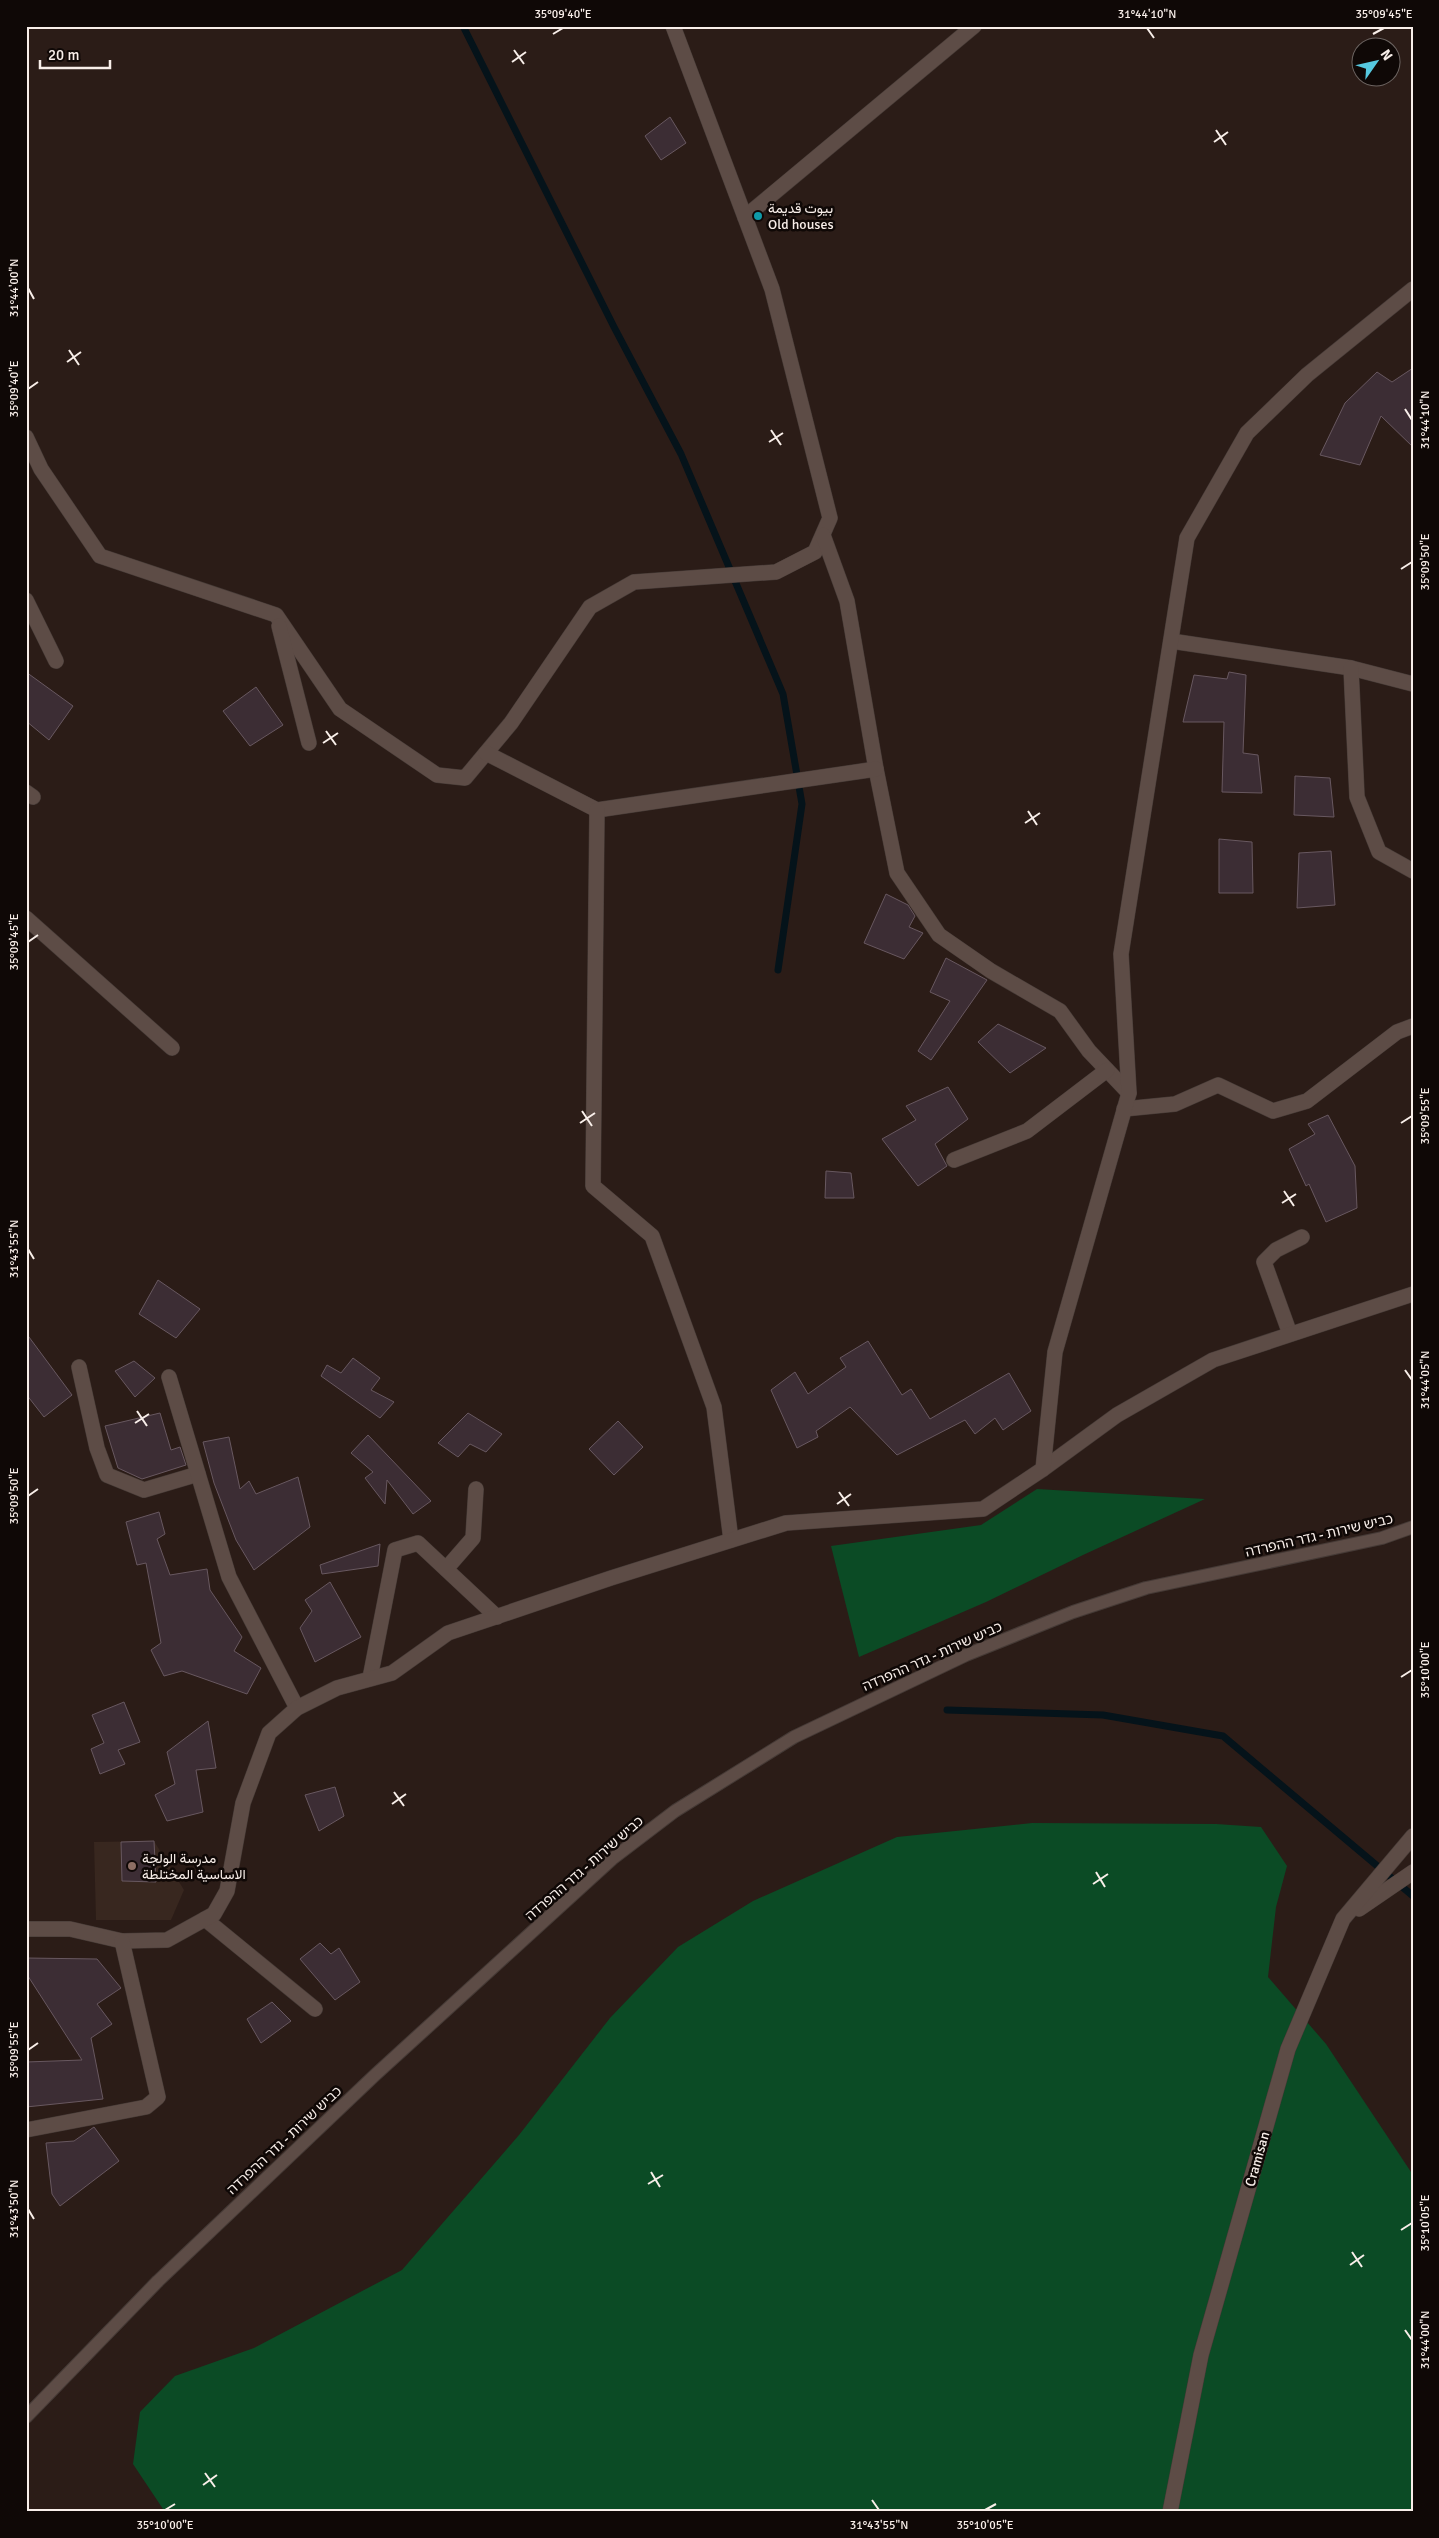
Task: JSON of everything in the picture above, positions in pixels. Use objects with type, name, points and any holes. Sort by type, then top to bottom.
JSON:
[{"type":"street","points":[[26,437],[41,469],[100,556],[276,615],[340,709],[438,775],[464,778],[511,723],[590,607],[634,582],[776,572],[815,552],[830,518],[772,288],[673,26]]},
{"type":"street","points":[[745,217],[974,26]]},
{"type":"street","points":[[1043,1469],[1055,1352],[1129,1093],[1121,954],[1186,538],[1247,433],[1307,375],[1413,289]]},
{"type":"street","points":[[823,535],[848,601],[876,769],[897,873],[939,935],[991,972],[1060,1011],[1089,1051],[1129,1093]]},
{"type":"street","points":[[26,600],[56,661]]},
{"type":"street","points":[[276,615],[309,743]]},
{"type":"street","points":[[1171,641],[1351,668],[1413,684]]},
{"type":"street","points":[[1351,668],[1358,797],[1379,852],[1413,871]]},
{"type":"street","points":[[486,753],[597,810],[876,769]]},
{"type":"street","points":[[597,810],[593,1186],[652,1236],[714,1406],[731,1540]]},
{"type":"street","points":[[26,918],[172,1048]]},
{"type":"street","points":[[1124,1108],[1175,1104],[1218,1085],[1273,1111],[1307,1101],[1397,1032],[1413,1026]]},
{"type":"street","points":[[954,1160],[1027,1131],[1107,1070]]},
{"type":"street","points":[[1290,1334],[1264,1262],[1276,1250],[1302,1237]]},
{"type":"street","points":[[26,1929],[70,1929],[122,1941],[167,1940],[214,1914],[227,1891],[243,1803],[269,1733],[297,1708],[337,1688],[392,1673],[448,1634],[786,1523],[983,1509],[1043,1469],[1117,1415],[1214,1360],[1413,1294]]},
{"type":"street","points":[[79,1366],[97,1448],[107,1475],[144,1490],[198,1474]]},
{"type":"street","points":[[169,1377],[229,1577],[297,1708]]},
{"type":"street","points":[[446,1569],[473,1538],[476,1489]]},
{"type":"street","points":[[370,1678],[395,1550],[418,1543],[498,1617]]},
{"type":"street","name":"Cramisan","points":[[1170,2512],[1201,2355],[1286,2058],[1343,1919],[1413,1836]]},
{"type":"street","points":[[1343,1919],[1413,1872]]},
{"type":"street","points":[[205,1919],[315,2009]]},
{"type":"street","points":[[26,2130],[146,2107],[158,2097],[122,1941]]},
{"type":"lane","name":"כביש שירות - גדר ההפרדה","points":[[26,2417],[158,2281],[375,2075],[583,1885],[612,1859],[675,1811],[748,1764],[794,1737],[966,1655],[1073,1612],[1146,1588],[1382,1538],[1413,1527]]},
{"type":"shaded area","name":"مدرسة الولجة الاساسية المختلطة","points":[[154,1841],[184,1890],[171,1920],[96,1920],[94,1842]]},
{"type":"green space","points":[[1037,1489],[1205,1499],[986,1602],[859,1657],[831,1546],[981,1525]]},
{"type":"green space","points":[[1032,1823],[1216,1824],[1261,1827],[1287,1866],[1276,1907],[1268,1977],[1326,2044],[1413,2175],[1413,2512],[165,2512],[133,2464],[140,2412],[175,2376],[254,2348],[402,2270],[519,2135],[610,2018],[678,1947],[753,1901],[897,1837]]},
{"type":"building","points":[[670,117],[686,143],[661,160],[645,136]]},
{"type":"building","points":[[1413,368],[1413,447],[1381,416],[1360,465],[1320,455],[1345,403],[1377,372],[1392,382]]},
{"type":"building","points":[[26,672],[73,706],[49,740],[26,721]]},
{"type":"building","points":[[1229,672],[1246,675],[1243,753],[1258,755],[1262,793],[1222,792],[1224,722],[1183,722],[1194,675],[1227,679]]},
{"type":"building","points":[[256,687],[283,725],[250,746],[223,711]]},
{"type":"building","points":[[1295,776],[1330,778],[1334,817],[1294,815]]},
{"type":"building","points":[[1219,839],[1252,842],[1253,893],[1219,893]]},
{"type":"building","points":[[1331,851],[1335,905],[1297,908],[1299,853]]},
{"type":"building","points":[[886,894],[908,905],[915,916],[909,927],[923,933],[904,959],[864,943]]},
{"type":"building","points":[[946,958],[987,980],[931,1060],[918,1051],[950,1001],[930,992]]},
{"type":"building","points":[[998,1024],[1046,1048],[1010,1073],[978,1042]]},
{"type":"building","points":[[948,1087],[968,1119],[935,1144],[947,1166],[918,1186],[882,1139],[916,1120],[906,1106]]},
{"type":"building","points":[[1328,1115],[1355,1166],[1357,1208],[1326,1222],[1309,1184],[1306,1186],[1289,1149],[1315,1134],[1308,1124]]},
{"type":"building","points":[[826,1171],[851,1173],[854,1198],[825,1198]]},
{"type":"building","points":[[158,1280],[200,1309],[176,1338],[139,1314]]},
{"type":"building","points":[[26,1333],[72,1395],[44,1417],[26,1394]]},
{"type":"building","points":[[868,1341],[902,1395],[911,1389],[930,1419],[1009,1373],[1031,1411],[1003,1430],[995,1418],[975,1434],[965,1420],[897,1455],[850,1407],[816,1431],[818,1437],[797,1448],[771,1390],[795,1372],[808,1394],[846,1367],[840,1358]]},
{"type":"building","points":[[353,1358],[380,1378],[371,1390],[394,1402],[380,1418],[321,1376],[327,1365],[341,1373]]},
{"type":"building","points":[[134,1361],[155,1378],[135,1397],[115,1371]]},
{"type":"building","points":[[160,1413],[171,1450],[180,1447],[186,1465],[142,1479],[118,1468],[105,1426]]},
{"type":"building","points":[[468,1413],[502,1434],[486,1452],[470,1444],[458,1457],[438,1443]]},
{"type":"building","points":[[618,1421],[643,1447],[614,1475],[589,1449]]},
{"type":"building","points":[[368,1435],[431,1501],[413,1514],[387,1480],[385,1504],[365,1478],[373,1472],[351,1453]]},
{"type":"building","points":[[229,1437],[240,1489],[249,1481],[256,1494],[298,1477],[310,1527],[254,1570],[236,1540],[214,1483],[203,1442]]},
{"type":"building","points":[[159,1512],[165,1534],[157,1539],[170,1575],[207,1569],[210,1590],[242,1637],[234,1651],[261,1668],[247,1694],[182,1671],[164,1676],[151,1650],[161,1643],[146,1563],[137,1565],[126,1522]]},
{"type":"building","points":[[380,1544],[378,1566],[322,1574],[320,1565]]},
{"type":"building","points":[[330,1582],[361,1637],[315,1662],[300,1628],[312,1611],[305,1600]]},
{"type":"building","points":[[124,1702],[140,1742],[118,1750],[125,1764],[100,1774],[91,1749],[104,1743],[92,1715]]},
{"type":"building","points":[[208,1721],[216,1768],[196,1770],[203,1812],[167,1821],[155,1795],[175,1784],[167,1752]]},
{"type":"building","points":[[335,1787],[344,1816],[319,1831],[305,1795]]},
{"type":"building","points":[[154,1841],[156,1882],[122,1881],[121,1842]]},
{"type":"building","points":[[320,1943],[331,1954],[339,1948],[360,1982],[335,2000],[300,1959]]},
{"type":"building","points":[[26,1958],[97,1959],[121,1988],[97,2004],[112,2024],[91,2038],[103,2099],[26,2107],[26,2062],[82,2060],[26,1973]]},
{"type":"building","points":[[272,2002],[291,2021],[261,2043],[247,2019]]},
{"type":"building","points":[[94,2127],[119,2161],[60,2206],[52,2194],[46,2143],[74,2141]]},
{"type":"waterway","points":[[463,26],[614,327],[681,454],[783,694],[802,804],[778,970]]},
{"type":"waterway","points":[[947,1710],[1103,1715],[1223,1736],[1413,1896]]},
{"type":"place","name":"بيوت قديمة Old houses","points":[[758,216]]},
{"type":"place","name":"مدرسة الولجة الاساسية المختلطة","points":[[132,1866]]}]
